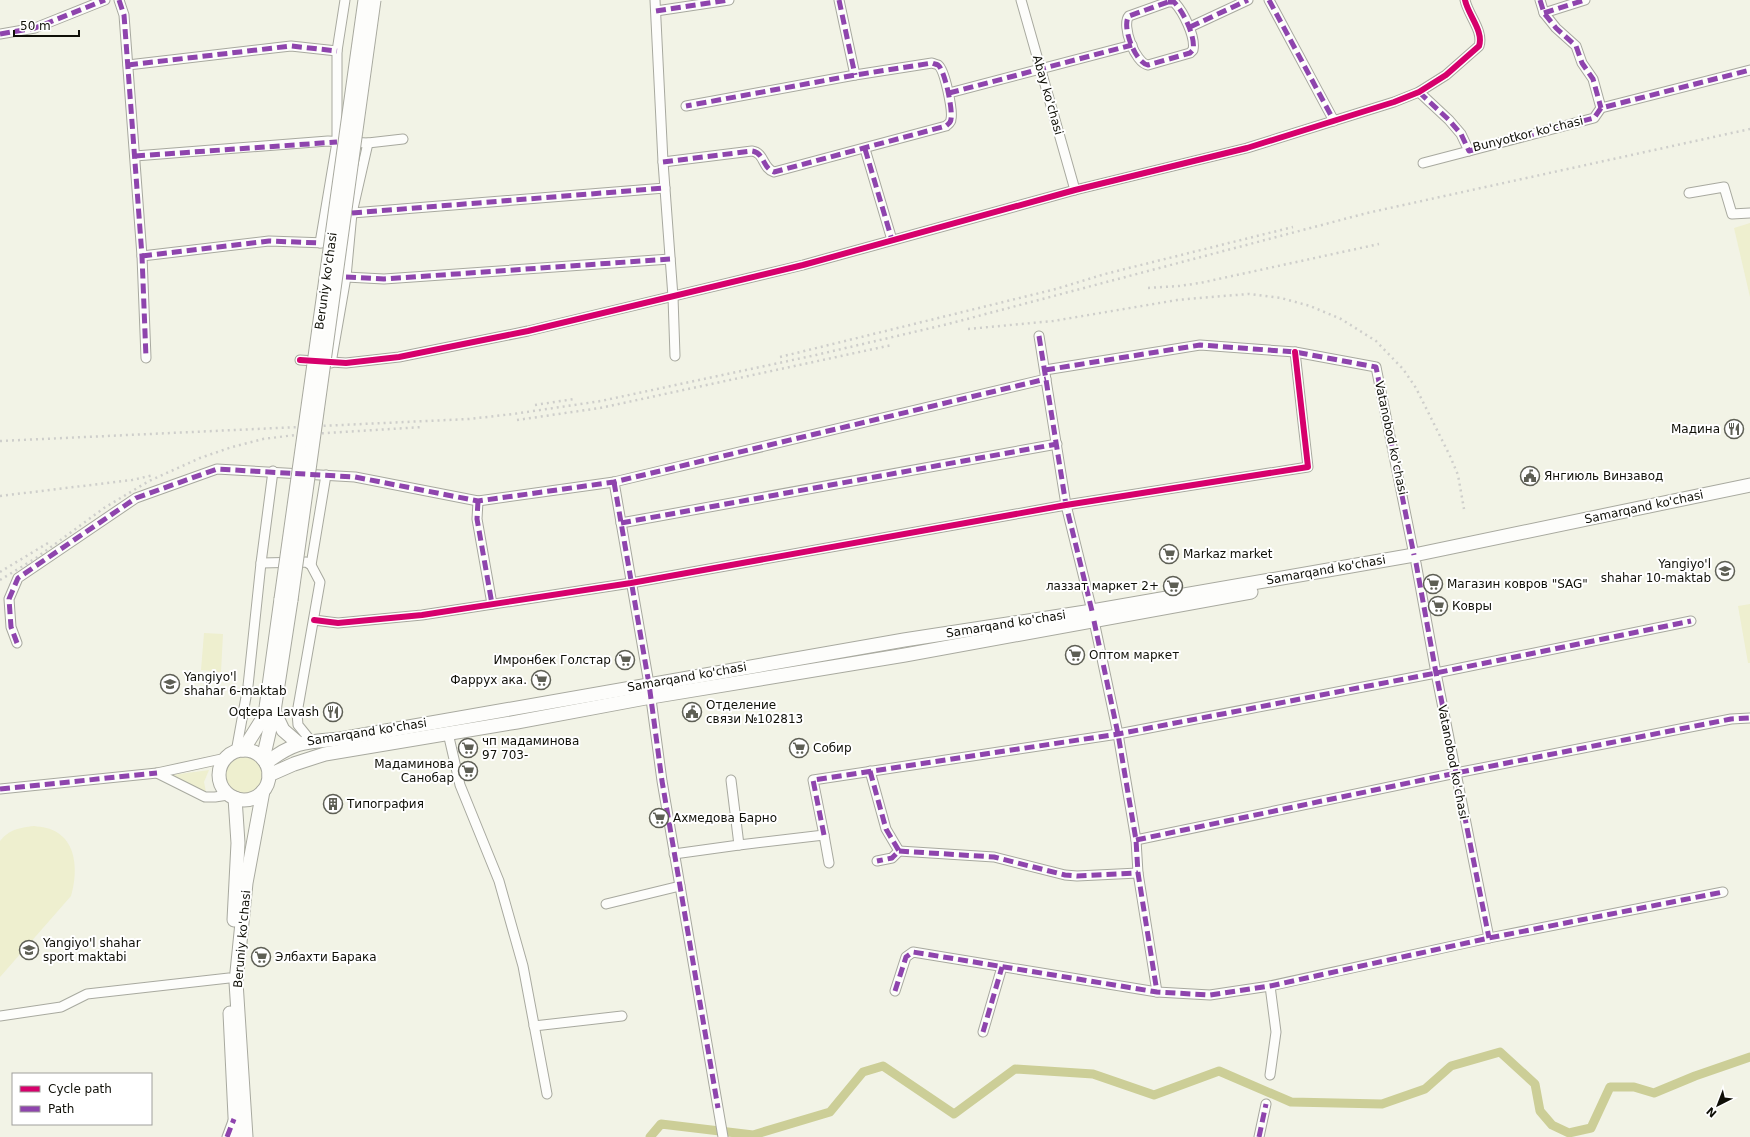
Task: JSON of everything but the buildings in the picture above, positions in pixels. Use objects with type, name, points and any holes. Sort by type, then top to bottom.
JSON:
[{"type":"main road","name":"Beruniy ko'chasi","points":[[236,1137],[239,1118],[236,982],[246,883],[264,791],[268,783],[266,766],[274,711],[286,600],[365,0]]},
{"type":"main road","name":"Beruniy ko'chasi","points":[[246,1137],[239,1118],[229,978],[235,916],[238,843],[232,797],[223,788],[219,773],[221,765],[235,753],[265,715],[286,600],[374,0]]},
{"type":"main road","name":"Samarqand ko'chasi","points":[[1415,559],[1750,485]]},
{"type":"main road","name":"Samarqand ko'chasi","points":[[266,766],[294,764],[325,754],[651,697],[897,657],[1093,616],[1415,559],[1750,493]]},
{"type":"main road","name":"Samarqand ko'chasi","points":[[266,766],[288,747],[311,741],[340,739],[904,640],[1093,616]]},
{"type":"main road","points":[[274,711],[283,730],[298,744]]},
{"type":"main road","points":[[235,753],[250,751],[266,766]]},
{"type":"main road","points":[[232,797],[251,799],[264,791]]},
{"type":"street","points":[[0,34],[35,28],[105,0]]},
{"type":"street","points":[[119,0],[124,15],[135,156],[142,256],[146,358]]},
{"type":"street","points":[[320,243],[337,142],[337,51],[345,0]]},
{"type":"street","points":[[656,0],[663,162],[673,297],[675,356]]},
{"type":"street","points":[[656,11],[729,0]]},
{"type":"street","points":[[839,0],[855,75]]},
{"type":"street","name":"Abay ko'chasi","points":[[1021,0],[1074,190]]},
{"type":"street","points":[[1190,27],[1248,0]]},
{"type":"street","points":[[1269,0],[1334,121]]},
{"type":"street","points":[[300,360],[346,363],[399,357],[528,331],[803,265],[1074,190],[1247,148],[1394,102],[1419,92],[1446,75],[1479,46],[1481,41],[1465,0]]},
{"type":"street","points":[[1540,0],[1544,12],[1556,28],[1576,46],[1582,63],[1592,79],[1601,108]]},
{"type":"street","points":[[1544,12],[1585,0]]},
{"type":"street","points":[[1168,2],[1174,2],[1178,6],[1190,27],[1194,50],[1148,65],[1143,64],[1138,59],[1126,26],[1126,19],[1130,16],[1168,2]]},
{"type":"street","points":[[949,93],[1132,45]]},
{"type":"street","points":[[128,65],[291,46],[337,51]]},
{"type":"street","points":[[663,162],[752,151],[757,152],[760,155],[765,167],[769,171],[774,172],[946,126],[950,123],[952,118],[949,93],[942,69],[938,65],[932,63],[855,75],[686,106]]},
{"type":"street","name":"Bunyotkor ko'chasi","points":[[1419,92],[1449,120],[1461,134],[1469,151],[1594,118],[1601,108],[1750,70]]},
{"type":"street","points":[[135,156],[337,142],[368,143],[403,139]]},
{"type":"street","points":[[331,363],[346,277],[352,213],[368,143]]},
{"type":"street","points":[[864,149],[892,240]]},
{"type":"street","points":[[1423,163],[1469,151]]},
{"type":"street","points":[[1689,193],[1724,187],[1732,214],[1750,213]]},
{"type":"street","points":[[352,213],[665,188]]},
{"type":"street","points":[[142,256],[269,241],[320,243],[348,246]]},
{"type":"street","points":[[346,277],[384,278],[670,259]]},
{"type":"street","points":[[1039,336],[1066,505],[1093,616],[1118,734],[1136,840],[1138,873],[1157,992]]},
{"type":"street","name":"Vatanobod ko'chasi","points":[[17,643],[11,627],[9,600],[18,578],[136,498],[217,469],[273,471],[355,477],[478,502],[614,482],[1046,375],[1200,345],[1295,352],[1376,367],[1489,938]]},
{"type":"street","points":[[314,620],[338,623],[422,615],[631,583],[1066,505],[1308,467],[1295,352]]},
{"type":"street","points":[[621,523],[1057,444]]},
{"type":"street","name":"Beruniy ko'chasi","points":[[235,753],[248,686],[273,471]]},
{"type":"street","points":[[311,741],[298,725],[297,713],[320,582],[312,565],[326,475]]},
{"type":"street","points":[[614,482],[649,684],[662,781],[674,854],[723,1137]]},
{"type":"street","points":[[478,502],[478,519],[492,604]]},
{"type":"street","points":[[261,564],[306,562],[312,565]]},
{"type":"street","points":[[829,863],[813,780],[1118,734],[1436,673],[1691,620]]},
{"type":"street","points":[[1136,840],[1456,773],[1731,719],[1750,718]]},
{"type":"street","points":[[448,733],[460,785],[499,881],[523,966],[547,1094]]},
{"type":"street","points":[[0,789],[157,773],[235,753]]},
{"type":"street","points":[[870,771],[886,829],[899,851]]},
{"type":"street","points":[[157,773],[205,797],[232,797]]},
{"type":"street","points":[[731,780],[739,845]]},
{"type":"street","points":[[674,854],[824,834]]},
{"type":"street","points":[[878,861],[892,858],[899,851],[994,856],[1065,875],[1077,876],[1138,873]]},
{"type":"street","points":[[606,904],[680,886]]},
{"type":"street","points":[[895,991],[906,957],[912,952],[1157,992],[1210,994],[1270,986],[1489,938],[1722,892]]},
{"type":"street","points":[[983,1032],[1002,966]]},
{"type":"street","points":[[0,1016],[61,1007],[87,994],[229,978]]},
{"type":"street","points":[[1270,986],[1276,1032],[1270,1075]]},
{"type":"street","points":[[534,1026],[622,1016]]},
{"type":"street","points":[[1259,1137],[1266,1104]]},
{"type":"street","points":[[227,1137],[239,1118]]},
{"type":"green space","points":[[1750,223],[1750,297],[1734,228]]},
{"type":"green space","points":[[1750,604],[1750,663],[1748,663],[1738,606]]},
{"type":"green space","points":[[204,633],[223,634],[221,672],[201,670]]},
{"type":"green space","points":[[240,757],[248,757],[255,760],[260,765],[263,776],[260,787],[255,792],[248,795],[240,795],[233,792],[228,787],[225,780],[225,772],[228,765],[233,760]]},
{"type":"green space","points":[[209,770],[204,782],[206,792],[172,775]]},
{"type":"green space","points":[[34,826],[55,831],[65,839],[72,853],[74,862],[75,871],[73,888],[71,896],[0,977],[0,841],[7,834],[15,830]]},
{"type":"waterway","points":[[650,1137],[661,1124],[753,1135],[830,1112],[863,1072],[883,1066],[954,1114],[1015,1069],[1093,1074],[1154,1095],[1219,1071],[1291,1102],[1382,1104],[1425,1089],[1451,1066],[1500,1052],[1535,1084],[1540,1111],[1552,1125],[1569,1133],[1591,1128],[1610,1087],[1634,1087],[1654,1093],[1695,1076],[1750,1057]]},
{"type":"railway","points":[[0,441],[469,419],[601,401],[816,355],[948,324],[1367,213],[1750,129]]},
{"type":"railway","points":[[780,357],[1056,289],[1105,274],[1293,227]]},
{"type":"railway","points":[[1148,288],[1200,283],[1379,244]]},
{"type":"railway","points":[[968,329],[1053,321],[1177,300],[1249,294],[1281,298],[1310,306],[1341,319],[1376,341],[1403,369],[1416,388],[1450,456],[1458,475],[1464,509]]},
{"type":"railway","points":[[517,420],[600,408],[892,345]]},
{"type":"railway","points":[[535,405],[574,399]]},
{"type":"railway","points":[[0,580],[36,558],[104,508],[149,481],[200,458],[232,447],[263,439],[295,435],[422,427]]},
{"type":"railway","points":[[0,496],[132,480],[154,475]]},
{"type":"railway","points":[[0,572],[48,543]]},
{"type":"marked path","points":[[0,34],[35,28],[105,0]]},
{"type":"marked path","points":[[119,0],[124,15],[142,256],[146,358]]},
{"type":"marked path","points":[[656,11],[729,0]]},
{"type":"marked path","points":[[839,0],[855,75]]},
{"type":"marked path","points":[[1190,27],[1248,0]]},
{"type":"marked path","points":[[1269,0],[1334,121]]},
{"type":"marked path","points":[[1540,0],[1544,13],[1556,28],[1576,46],[1582,63],[1593,79],[1601,108]]},
{"type":"marked path","points":[[1544,13],[1585,0]]},
{"type":"marked path","points":[[1168,2],[1174,2],[1185,18],[1193,38],[1193,50],[1190,53],[1148,65],[1143,63],[1134,51],[1128,35],[1127,21],[1129,16],[1168,2]]},
{"type":"marked path","points":[[949,93],[1132,45]]},
{"type":"marked path","points":[[128,65],[291,46],[337,51]]},
{"type":"marked path","points":[[663,162],[752,151],[756,152],[762,157],[767,167],[774,172],[946,126],[950,122],[951,115],[948,91],[941,68],[932,63],[855,75],[686,106]]},
{"type":"marked path","points":[[1419,92],[1449,120],[1461,134],[1469,151],[1594,118],[1601,108],[1750,70]]},
{"type":"marked path","points":[[135,156],[337,142]]},
{"type":"marked path","points":[[865,149],[892,240]]},
{"type":"marked path","points":[[352,213],[665,188]]},
{"type":"marked path","points":[[142,256],[269,241],[320,243]]},
{"type":"marked path","points":[[346,277],[384,279],[670,259]]},
{"type":"marked path","points":[[1039,336],[1066,505],[1092,611]]},
{"type":"marked path","points":[[1045,370],[1200,345],[1295,352],[1376,367],[1414,555]]},
{"type":"marked path","points":[[17,643],[11,627],[9,599],[18,578],[136,498],[217,469],[355,477],[478,501],[614,482],[1046,379]]},
{"type":"marked path","points":[[621,523],[1057,444]]},
{"type":"marked path","points":[[614,482],[649,684],[662,781],[718,1108]]},
{"type":"marked path","points":[[478,501],[477,519],[492,604]]},
{"type":"marked path","points":[[1416,563],[1436,673],[1489,938]]},
{"type":"marked path","points":[[1094,621],[1118,734],[1136,840],[1138,873],[1157,992]]},
{"type":"marked path","points":[[824,835],[813,780],[1118,734],[1436,673],[1691,621]]},
{"type":"marked path","points":[[1136,840],[1456,773],[1731,719],[1750,718]]},
{"type":"marked path","points":[[870,771],[886,829],[899,851],[892,858],[877,861]]},
{"type":"marked path","points":[[0,789],[157,773]]},
{"type":"marked path","points":[[899,851],[994,857],[1065,875],[1077,876],[1138,873]]},
{"type":"marked path","points":[[895,991],[906,957],[913,952],[1157,992],[1210,995],[1270,986],[1489,938],[1723,892]]},
{"type":"marked path","points":[[983,1032],[1002,967]]},
{"type":"marked path","points":[[1259,1137],[1266,1104]]},
{"type":"marked path","points":[[227,1137],[234,1119]]},
{"type":"cycle path","points":[[300,360],[346,363],[399,357],[528,331],[803,265],[1075,190],[1247,148],[1394,102],[1419,92],[1446,75],[1479,46],[1480,40],[1478,29],[1465,0]]},
{"type":"cycle path","points":[[314,620],[338,623],[422,615],[631,583],[1066,505],[1308,467],[1295,352]]},
{"type":"place","name":"Мадина","points":[[1734,429]]},
{"type":"place","name":"Янгиюль Винзавод","points":[[1530,476]]},
{"type":"place","name":"Markaz market","points":[[1169,554]]},
{"type":"place","name":"Yangiyo'l shahar 10-maktab","points":[[1725,571]]},
{"type":"place","name":"Магазин ковров \"SAG\"","points":[[1433,584]]},
{"type":"place","name":"лаззат маркет 2+","points":[[1173,586]]},
{"type":"place","name":"Ковры","points":[[1438,606]]},
{"type":"place","name":"Оптом маркет","points":[[1075,655]]},
{"type":"place","name":"Имронбек Голстар","points":[[625,660]]},
{"type":"place","name":"Фаррух ака.","points":[[541,680]]},
{"type":"place","name":"Yangiyo'l shahar 6-maktab","points":[[170,684]]},
{"type":"place","name":"Oqtepa Lavash","points":[[333,712]]},
{"type":"place","name":"Отделение связи №102813","points":[[692,712]]},
{"type":"place","name":"чп мадаминова 97 703-","points":[[468,748]]},
{"type":"place","name":"Собир","points":[[799,748]]},
{"type":"place","name":"Мадаминова Санобар","points":[[468,771]]},
{"type":"place","name":"Типография","points":[[333,804]]},
{"type":"place","name":"Ахмедова Барно","points":[[659,818]]},
{"type":"place","name":"Yangiyo'l shahar sport maktabi","points":[[29,950]]},
{"type":"place","name":"Элбахти Барака","points":[[261,957]]}]
